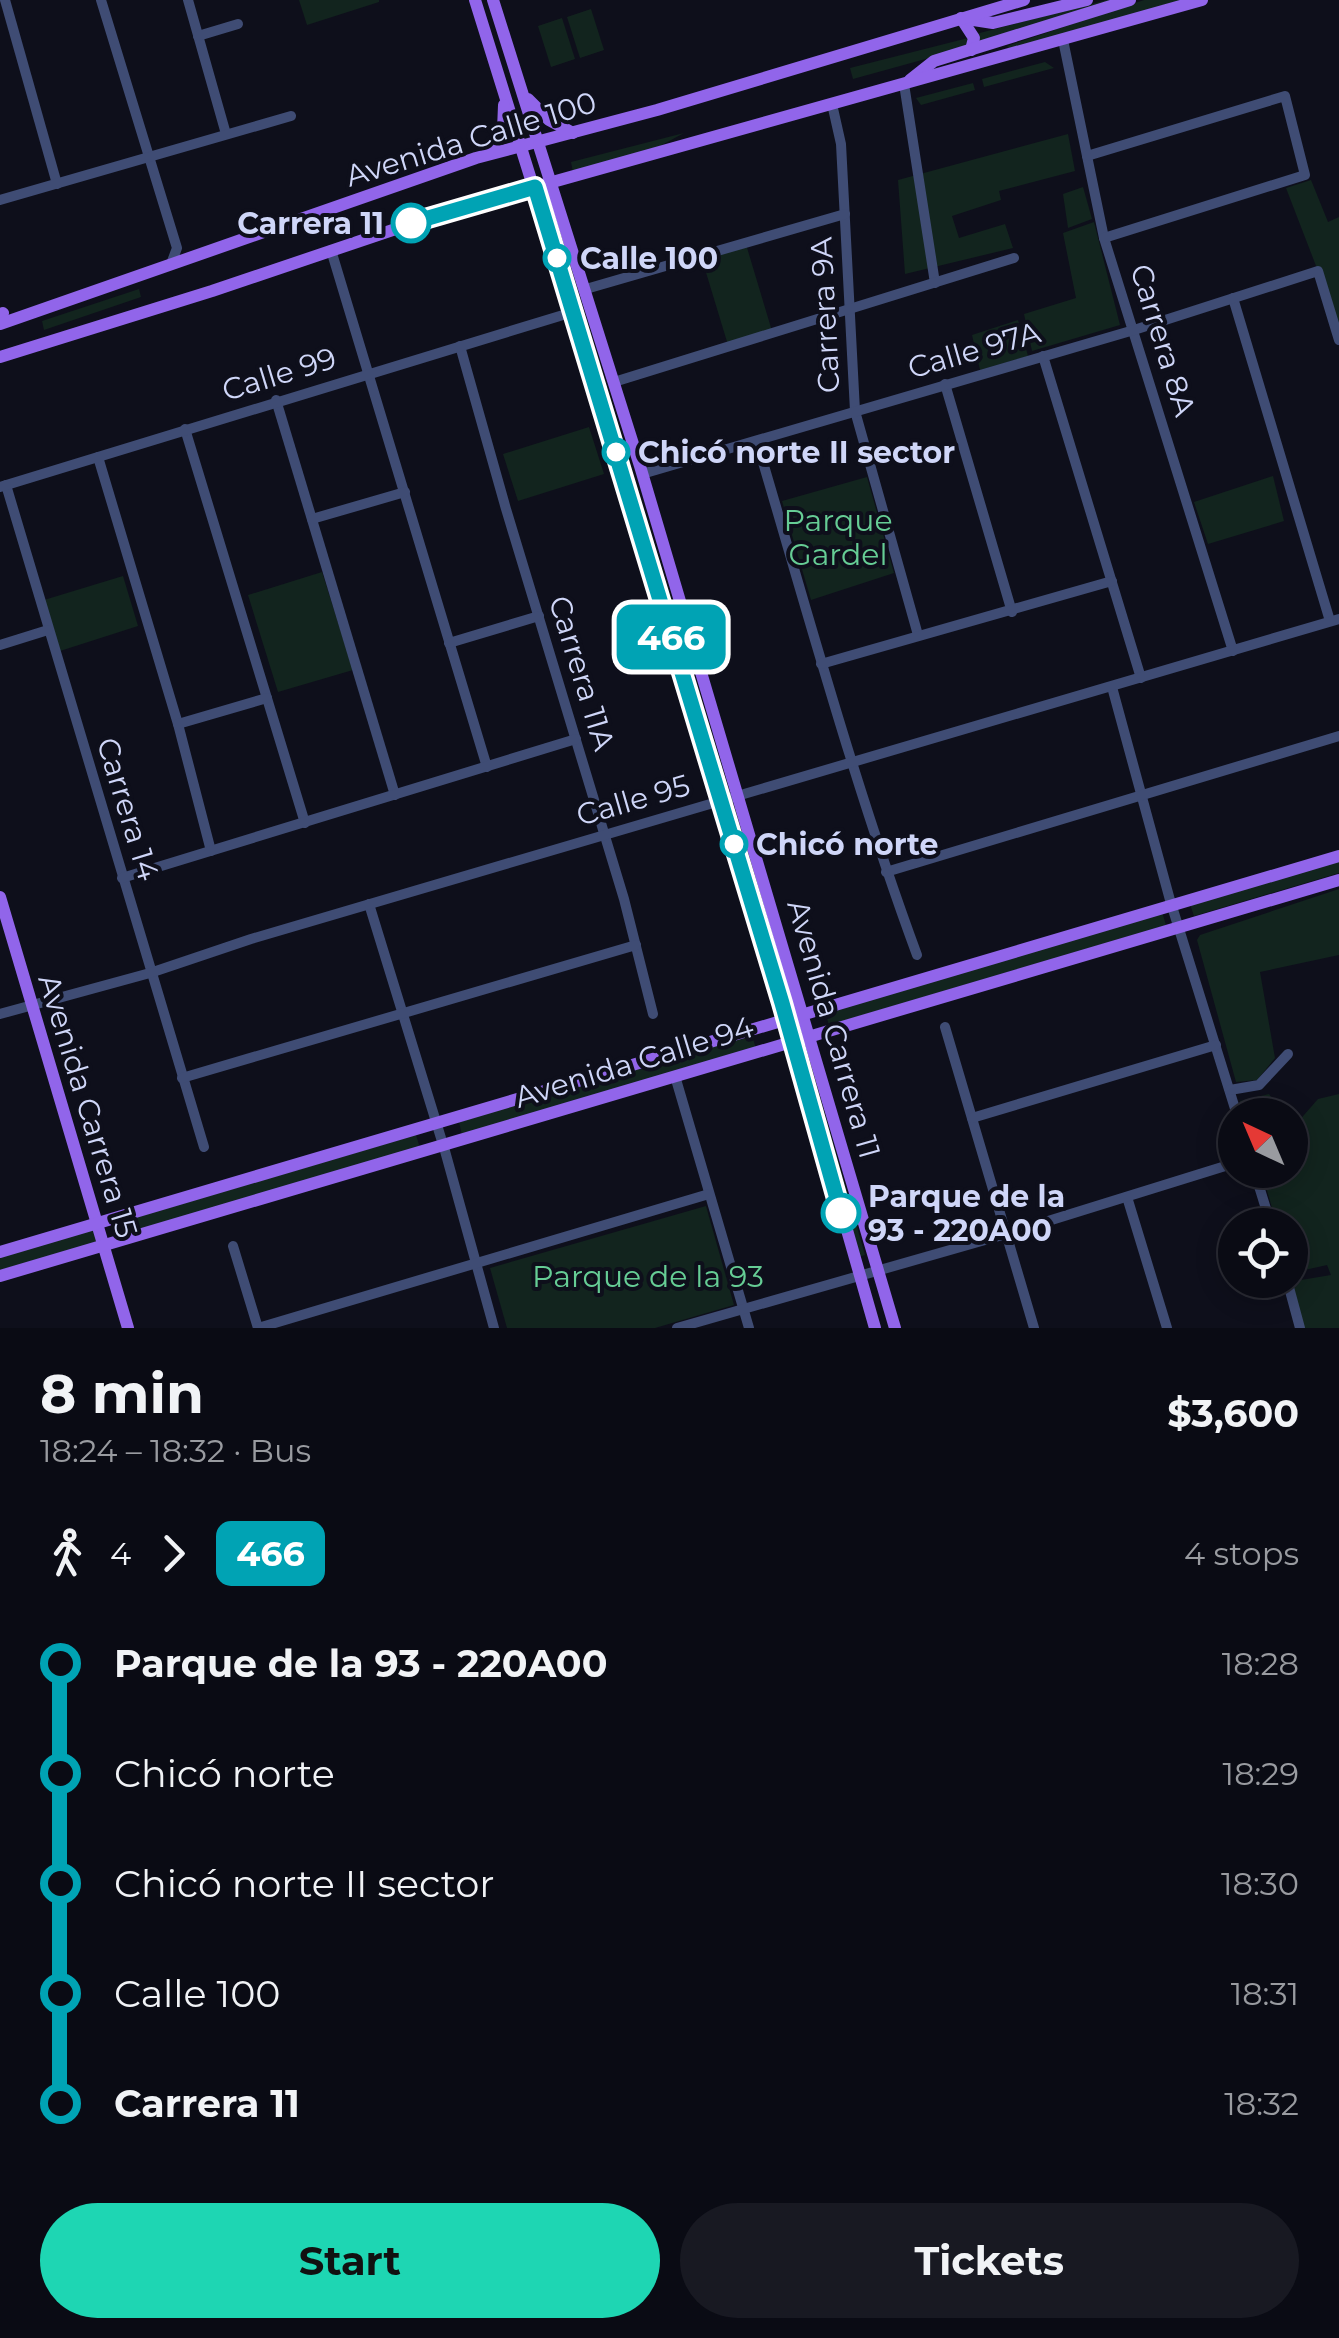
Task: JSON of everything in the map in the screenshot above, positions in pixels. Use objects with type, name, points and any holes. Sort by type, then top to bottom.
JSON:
[{"type":"main road","name":"Avenida Carrera 11","points":[[475,0],[721,800],[875,1328]]},
{"type":"main road","name":"Avenida Carrera 11","points":[[494,0],[642,474],[895,1328]]},
{"type":"main road","name":"Avenida Calle 100","points":[[1,313],[73,300],[176,257],[489,154],[573,133],[1024,0]]},
{"type":"main road","name":"Avenida Calle 100","points":[[961,18],[994,23],[1086,0]]},
{"type":"main road","name":"Avenida Calle 100","points":[[904,84],[934,61],[1130,0]]},
{"type":"main road","name":"Avenida Calle 100","points":[[0,357],[449,211],[1202,0]]},
{"type":"main road","points":[[961,18],[974,38],[970,50]]},
{"type":"main road","points":[[982,62],[998,42]]},
{"type":"main road","points":[[489,154],[504,128],[503,88]]},
{"type":"main road","points":[[522,90],[538,112],[573,133]]},
{"type":"main road","points":[[0,365],[212,291]]},
{"type":"main road","name":"Avenida Calle 94","points":[[0,1252],[1339,856]]},
{"type":"main road","name":"Avenida Calle 94","points":[[0,1276],[1339,880]]},
{"type":"main road","name":"Avenida Carrera 15","points":[[0,898],[128,1328]]},
{"type":"street","points":[[5,0],[57,184]]},
{"type":"street","points":[[101,0],[176,257]]},
{"type":"street","points":[[188,0],[226,134]]},
{"type":"street","points":[[198,36],[238,24]]},
{"type":"street","name":"Carrera 8A","points":[[1063,40],[1104,238],[1232,650]]},
{"type":"street","points":[[904,84],[935,283]]},
{"type":"street","points":[[1087,156],[1285,96],[1305,175],[1104,238]]},
{"type":"street","name":"Carrera 9A","points":[[832,104],[840,133],[855,411],[918,635]]},
{"type":"street","points":[[0,200],[291,116]]},
{"type":"street","points":[[586,289],[845,214]]},
{"type":"street","points":[[331,250],[487,767]]},
{"type":"street","points":[[614,382],[1014,258]]},
{"type":"street","name":"Calle 97A","points":[[642,474],[1318,272],[1339,340]]},
{"type":"street","points":[[1233,298],[1335,620]]},
{"type":"street","name":"Calle 99","points":[[3,486],[573,312]]},
{"type":"street","name":"Carrera 11A","points":[[460,346],[653,1014]]},
{"type":"street","points":[[1043,356],[1142,678]]},
{"type":"street","points":[[946,384],[1012,612]]},
{"type":"street","points":[[276,400],[394,795]]},
{"type":"street","points":[[185,429],[306,822]]},
{"type":"street","points":[[757,442],[886,872],[916,955]]},
{"type":"street","points":[[98,458],[178,724],[211,851]]},
{"type":"street","name":"Carrera 14","points":[[3,486],[204,1147]]},
{"type":"street","points":[[312,520],[405,492]]},
{"type":"street","points":[[822,664],[1112,580]]},
{"type":"street","points":[[449,643],[539,616]]},
{"type":"street","name":"Calle 95","points":[[0,1014],[150,973],[369,904],[1335,620]]},
{"type":"street","points":[[0,644],[48,630]]},
{"type":"street","points":[[1112,687],[1172,904],[1232,1098]]},
{"type":"street","points":[[178,724],[267,698]]},
{"type":"street","points":[[886,872],[1339,736]]},
{"type":"street","points":[[122,878],[576,739]]},
{"type":"street","points":[[369,904],[494,1328]]},
{"type":"street","points":[[182,1078],[636,945]]},
{"type":"street","points":[[945,1026],[1034,1328]]},
{"type":"street","points":[[972,1118],[1216,1045]]},
{"type":"street","points":[[1230,1090],[1259,1085],[1288,1054]]},
{"type":"street","points":[[675,1076],[749,1328]]},
{"type":"street","points":[[677,1328],[1218,1169]]},
{"type":"street","points":[[233,1246],[258,1328],[709,1194]]},
{"type":"street","points":[[1127,1197],[1166,1328]]},
{"type":"street","points":[[1292,1298],[1300,1328]]},
{"type":"green space","points":[[299,0],[379,0],[379,2],[307,25]]},
{"type":"green space","points":[[1117,0],[978,45],[976,34]]},
{"type":"green space","points":[[1144,0],[1188,0],[1009,49],[1007,46]]},
{"type":"green space","points":[[591,9],[604,50],[580,58],[567,17]]},
{"type":"green space","points":[[562,18],[575,59],[551,67],[538,26]]},
{"type":"green space","points":[[968,38],[969,47],[853,79],[850,68]]},
{"type":"green space","points":[[1045,62],[1054,68],[984,87],[982,79]]},
{"type":"green space","points":[[973,83],[975,90],[921,105],[916,98]]},
{"type":"green space","points":[[684,133],[660,146],[573,172],[571,162]]},
{"type":"green space","points":[[1068,134],[1075,171],[999,191],[1001,200],[952,216],[959,238],[1005,224],[1013,248],[905,274],[898,180]]},
{"type":"green space","points":[[1311,180],[1328,222],[1339,217],[1339,340],[1286,188]]},
{"type":"green space","points":[[1083,187],[1092,219],[1068,228],[1063,194]]},
{"type":"green space","points":[[552,206],[728,788],[721,790],[544,208]]},
{"type":"green space","points":[[1094,222],[1120,325],[1032,351],[1024,314],[1076,298],[1063,233]]},
{"type":"green space","points":[[745,241],[772,331],[728,345],[701,256]]},
{"type":"green space","points":[[139,289],[141,297],[44,330],[42,321]]},
{"type":"green space","points":[[1018,320],[1028,356],[980,370],[972,335]]},
{"type":"green space","points":[[589,427],[604,474],[518,501],[503,454]]},
{"type":"green space","points":[[1273,476],[1284,521],[1208,544],[1194,502]]},
{"type":"green space","name":"Parque Gardel","points":[[867,477],[894,573],[811,600],[782,501]]},
{"type":"green space","points":[[322,572],[353,670],[278,692],[248,595]]},
{"type":"green space","points":[[123,576],[138,626],[60,651],[44,600]]},
{"type":"green space","points":[[736,811],[790,994],[782,997],[728,814]]},
{"type":"green space","points":[[1339,860],[1339,873],[1194,916],[1190,904]]},
{"type":"green space","points":[[1339,889],[1339,955],[1260,972],[1275,1058],[1257,1080],[1236,1082],[1197,940],[1200,935]]},
{"type":"green space","points":[[1162,912],[1166,925],[829,1025],[825,1012]]},
{"type":"green space","points":[[752,1035],[756,1049],[462,1135],[459,1122]]},
{"type":"green space","points":[[807,1051],[865,1255],[858,1257],[799,1053]]},
{"type":"green space","points":[[1339,1094],[1339,1328],[1304,1328],[1294,1298],[1308,1298],[1308,1279],[1331,1275],[1327,1265],[1308,1269],[1308,1208],[1272,1208],[1266,1188],[1308,1188],[1308,1110],[1318,1099]]},
{"type":"green space","points":[[416,1135],[420,1148],[127,1234],[124,1221]]},
{"type":"green space","name":"Parque de la 93","points":[[706,1206],[734,1305],[655,1328],[507,1328],[490,1268]]},
{"type":"green space","points":[[93,1228],[97,1242],[0,1270],[0,1256]]},
{"type":"bus line","name":"466","points":[[411,223],[535,187],[782,1003],[841,1213]]},
{"type":"place","name":"Carrera 11","points":[[411,223]]},
{"type":"place","name":"Calle 100","points":[[557,258]]},
{"type":"place","name":"Chicó norte II sector","points":[[616,452]]},
{"type":"place","name":"Chicó norte","points":[[734,844]]},
{"type":"place","name":"Parque de la 93 - 220A00","points":[[841,1213]]}]
